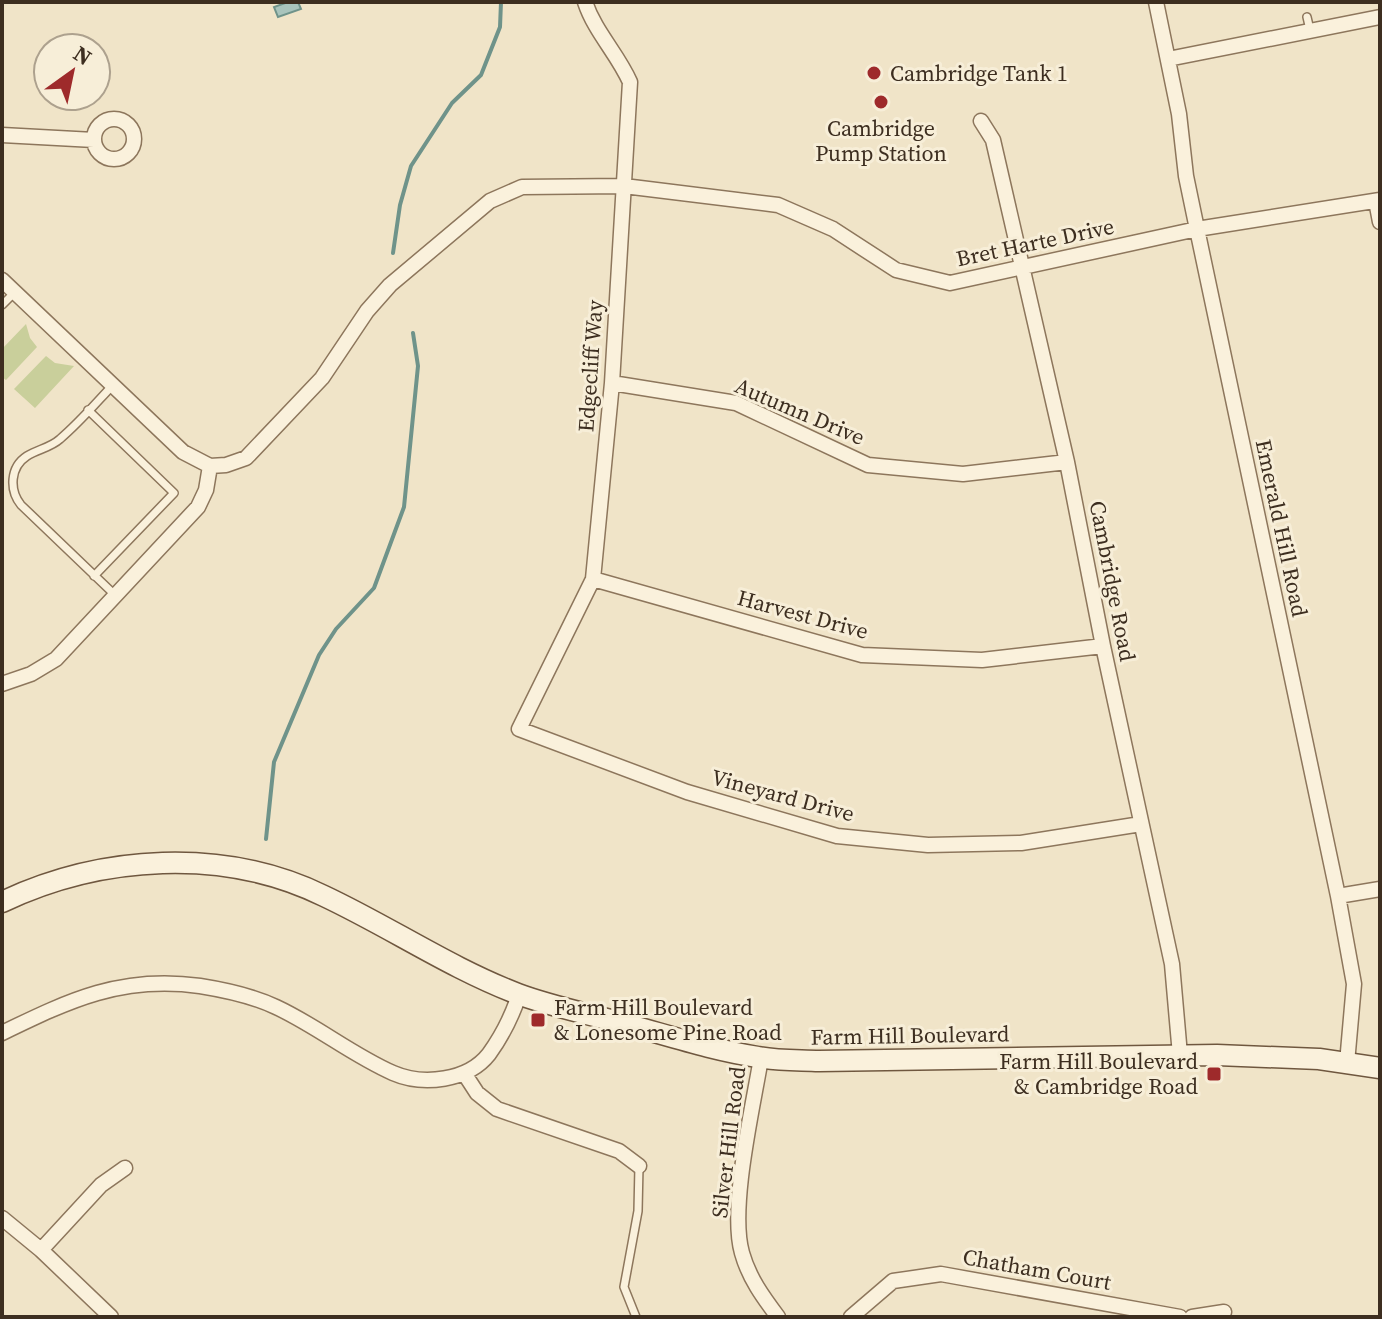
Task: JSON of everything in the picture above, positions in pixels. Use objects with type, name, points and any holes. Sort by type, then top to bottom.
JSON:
[{"type":"main road","name":"Farm Hill Boulevard","points":[[2,902],[59,879],[97,870],[191,862],[223,865],[266,875],[322,895],[476,977],[519,995],[761,1058],[819,1061],[1270,1056],[1380,1068]]},
{"type":"street","name":"Edgecliff Way","points":[[519,729],[593,579],[612,383],[630,82],[621,60],[591,21],[585,2]]},
{"type":"street","name":"Emerald Hill Road","points":[[1156,2],[1179,114],[1186,176],[1354,984],[1347,1063]]},
{"type":"street","points":[[1168,59],[1308,24],[1380,17]]},
{"type":"street","name":"Cambridge Road","points":[[981,121],[993,140],[1067,462],[1103,646],[1172,964],[1180,1055]]},
{"type":"street","points":[[2,135],[94,140]]},
{"type":"street","name":"Bret Harte Drive","points":[[210,466],[238,462],[254,451],[322,378],[367,311],[390,285],[490,201],[522,187],[624,186],[778,205],[833,229],[896,270],[950,283],[1197,229],[1378,201]]},
{"type":"street","points":[[1378,201],[1380,222]]},
{"type":"street","points":[[2,280],[183,452],[210,466],[206,490],[198,507],[56,659],[31,674],[2,684]]},
{"type":"street","name":"Autumn Drive","points":[[612,383],[736,403],[868,465],[963,474],[1067,462]]},
{"type":"street","name":"Harvest Drive","points":[[593,579],[862,655],[982,660],[1103,646]]},
{"type":"street","name":"Vineyard Drive","points":[[519,729],[687,792],[837,836],[928,845],[1021,843],[1141,824]]},
{"type":"street","points":[[1338,896],[1380,889]]},
{"type":"street","points":[[2,1033],[68,1001],[117,987],[156,983],[199,986],[236,993],[276,1006],[395,1074],[429,1081],[464,1073],[487,1057],[511,1018],[519,995]]},
{"type":"street","name":"Silver Hill Road","points":[[761,1058],[740,1186],[739,1224],[741,1250],[750,1278],[778,1317]]},
{"type":"street","points":[[464,1073],[477,1093],[497,1109],[619,1151],[639,1166]]},
{"type":"street","points":[[41,1250],[101,1185],[125,1168]]},
{"type":"street","points":[[2,1218],[41,1250],[111,1317]]},
{"type":"street","name":"Chatham Court","points":[[851,1317],[893,1281],[941,1274],[1180,1317]]},
{"type":"street","points":[[1192,1317],[1224,1312]]},
{"type":"lane","points":[[2,305],[15,292]]},
{"type":"lane","points":[[113,385],[51,447],[25,457],[14,474],[12,485],[21,505],[116,596]]},
{"type":"lane","points":[[88,410],[174,493],[94,576]]},
{"type":"lane","points":[[636,1317],[624,1287],[638,1211],[639,1166]]},
{"type":"green space","points":[[26,324],[30,338],[37,347],[6,380],[2,377],[2,349]]},
{"type":"green space","points":[[46,356],[55,363],[74,366],[35,408],[14,389]]},
{"type":"water","points":[[298,2],[301,9],[278,17],[274,7]]},
{"type":"waterway","points":[[393,253],[400,205],[411,166],[452,103],[481,75],[500,27],[501,2]]},
{"type":"waterway","points":[[266,839],[274,762],[319,655],[336,629],[374,588],[404,507],[418,366],[413,333]]},
{"type":"place","name":"Cambridge Tank 1","points":[[874,73]]},
{"type":"place","name":"Cambridge Pump Station","points":[[881,102]]},
{"type":"place","name":"Farm Hill Boulevard & Lonesome Pine Road","points":[[538,1020]]},
{"type":"place","name":"Farm Hill Boulevard & Cambridge Road","points":[[1214,1074]]}]
